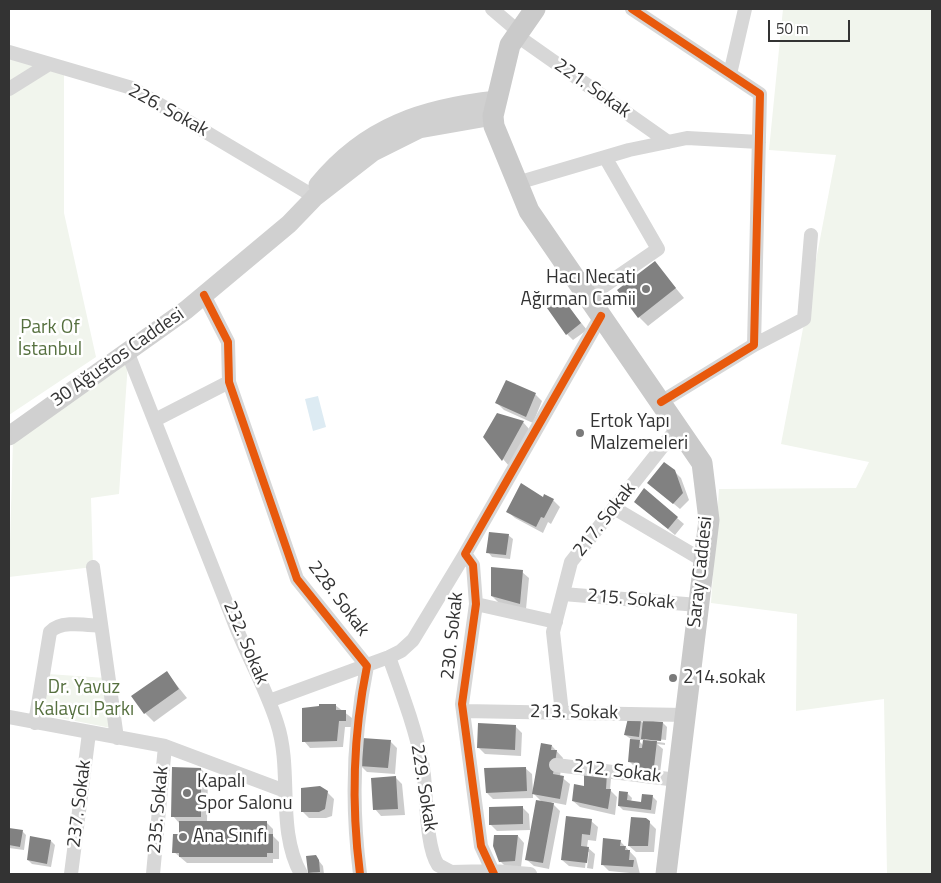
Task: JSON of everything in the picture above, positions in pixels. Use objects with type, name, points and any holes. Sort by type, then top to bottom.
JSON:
[{"type":"main road","name":"Saray Caddesi","points":[[535,9],[510,44],[495,108],[494,126],[529,211],[702,463],[709,520],[666,874]]},
{"type":"main road","name":"30 Ağustos Caddesi","points":[[9,436],[204,295],[289,224],[315,197],[374,152],[419,129],[495,108]]},
{"type":"street","name":"221. Sokak","points":[[492,9],[518,34],[668,142]]},
{"type":"street","points":[[632,9],[760,94],[754,345]]},
{"type":"street","points":[[730,74],[744,9]]},
{"type":"street","name":"226. Sokak","points":[[9,52],[132,88],[315,197]]},
{"type":"street","points":[[9,89],[49,64]]},
{"type":"street","points":[[517,183],[605,157],[687,138],[759,142]]},
{"type":"street","points":[[588,297],[658,249],[605,157]]},
{"type":"street","points":[[661,402],[754,345],[804,319],[811,235]]},
{"type":"street","name":"228. Sokak","points":[[204,295],[228,342],[229,382],[297,579],[368,666],[362,690],[353,787],[360,874]]},
{"type":"street","points":[[269,701],[368,666],[401,651],[413,640],[465,554],[602,316]]},
{"type":"street","name":"232. Sokak","points":[[127,351],[234,623],[269,701],[282,740],[290,841],[301,874]]},
{"type":"street","points":[[155,420],[229,382]]},
{"type":"street","name":"217. Sokak","points":[[562,713],[553,632],[571,562],[678,427]]},
{"type":"street","points":[[614,508],[704,561]]},
{"type":"street","name":"230. Sokak","points":[[465,554],[473,564],[476,604],[463,711],[481,846],[493,873]]},
{"type":"street","points":[[93,567],[117,738]]},
{"type":"street","name":"215. Sokak","points":[[563,594],[698,605]]},
{"type":"street","points":[[476,604],[556,622]]},
{"type":"street","points":[[35,724],[50,632],[54,627],[61,625],[101,626]]},
{"type":"street","name":"229. Sokak","points":[[389,657],[418,746],[434,859],[438,865],[451,872],[530,874]]},
{"type":"street","name":"213. Sokak","points":[[463,711],[685,716]]},
{"type":"street","points":[[10,722],[35,724],[165,746],[285,791]]},
{"type":"street","name":"237. Sokak","points":[[71,874],[88,733]]},
{"type":"street","name":"235. Sokak","points":[[153,874],[165,746]]},
{"type":"street","name":"212. Sokak","points":[[556,765],[677,780]]},
{"type":"green space","points":[[783,9],[932,9],[932,874],[887,874],[884,699],[796,711],[797,614],[711,603],[719,489],[856,488],[869,462],[781,444],[836,155],[769,150]]},
{"type":"green space","name":"Park Of İstanbul","points":[[9,55],[64,67],[64,213],[96,357],[9,415]]},
{"type":"green space","points":[[128,362],[119,494],[91,498],[93,567],[9,577],[13,439]]},
{"type":"green space","name":"Dr. Yavuz Kalaycı Parkı","points":[[48,674],[106,678],[111,728],[45,715],[44,708]]},
{"type":"shaded area","points":[[318,396],[326,427],[313,431],[305,399]]},
{"type":"building","name":"Hacı Necati Ağırman Camii","points":[[655,261],[676,288],[638,318],[617,290]]},
{"type":"building","points":[[562,297],[581,323],[566,335],[547,308]]},
{"type":"building","points":[[506,380],[536,393],[526,417],[495,403]]},
{"type":"building","points":[[497,413],[524,421],[502,461],[483,437]]},
{"type":"building","points":[[664,462],[675,470],[683,493],[673,504],[647,483]]},
{"type":"building","points":[[521,483],[543,497],[544,494],[554,499],[544,518],[541,517],[536,527],[506,512]]},
{"type":"building","points":[[644,488],[678,517],[668,529],[634,502]]},
{"type":"building","points":[[489,532],[509,534],[506,555],[486,553]]},
{"type":"building","points":[[491,567],[523,570],[520,604],[491,596]]},
{"type":"building","points":[[167,671],[179,689],[144,714],[131,696]]},
{"type":"building","points":[[319,704],[336,704],[336,710],[346,710],[346,721],[339,721],[337,741],[302,742],[302,708],[319,706]]},
{"type":"building","points":[[628,718],[641,720],[639,737],[624,735]]},
{"type":"building","points":[[643,720],[663,722],[661,741],[641,739]]},
{"type":"building","points":[[478,723],[516,725],[515,750],[477,748]]},
{"type":"building","points":[[362,738],[391,740],[388,768],[359,766]]},
{"type":"building","points":[[630,739],[640,740],[639,748],[642,748],[643,740],[657,741],[653,775],[637,773],[638,763],[628,762]]},
{"type":"building","points":[[541,743],[552,745],[551,750],[557,750],[553,774],[564,776],[560,799],[532,794]]},
{"type":"building","points":[[172,767],[201,768],[201,817],[171,817]]},
{"type":"building","points":[[526,767],[527,791],[486,793],[484,768]]},
{"type":"building","points":[[584,770],[607,773],[606,789],[611,789],[608,809],[572,801],[574,784],[584,786]]},
{"type":"building","points":[[396,776],[398,809],[373,810],[371,778]]},
{"type":"building","points":[[320,786],[328,791],[325,809],[319,812],[301,812],[301,788]]},
{"type":"building","points":[[619,791],[628,792],[627,800],[641,802],[642,794],[653,795],[651,810],[618,806]]},
{"type":"building","points":[[536,800],[554,803],[543,863],[525,860]]},
{"type":"building","points":[[523,806],[523,824],[489,825],[489,807]]},
{"type":"building","points":[[566,816],[592,819],[590,835],[582,834],[581,846],[589,847],[587,863],[561,860]]},
{"type":"building","points":[[631,817],[646,818],[650,821],[648,846],[628,846]]},
{"type":"building","points":[[179,821],[267,821],[267,834],[273,834],[273,853],[267,853],[267,857],[179,857],[179,853],[172,853],[173,834],[179,834]]},
{"type":"building","points":[[9,828],[23,830],[20,847],[9,845]]},
{"type":"building","points":[[494,835],[518,835],[515,861],[499,862],[493,846]]},
{"type":"building","points":[[30,836],[51,840],[47,864],[27,860]]},
{"type":"building","points":[[603,838],[621,840],[620,846],[626,846],[625,850],[630,850],[629,860],[634,860],[633,867],[601,865]]},
{"type":"building","points":[[316,855],[319,860],[320,872],[308,873],[306,856]]},
{"type":"cycle path","points":[[632,9],[760,94],[754,345],[661,402]]},
{"type":"cycle path","points":[[204,295],[228,342],[229,382],[297,579],[367,666],[362,692],[355,770],[355,822],[360,874]]},
{"type":"cycle path","points":[[494,874],[481,846],[462,704],[476,604],[473,565],[465,554],[601,316]]},
{"type":"place","name":"Hacı Necati Ağırman Camii","points":[[646,289]]},
{"type":"place","name":"Ertok Yapı Malzemeleri","points":[[580,433]]},
{"type":"place","name":"214.sokak","points":[[673,678]]},
{"type":"place","name":"Kapalı Spor Salonu","points":[[187,793]]},
{"type":"place","name":"Ana Sınıfı","points":[[183,837]]}]
